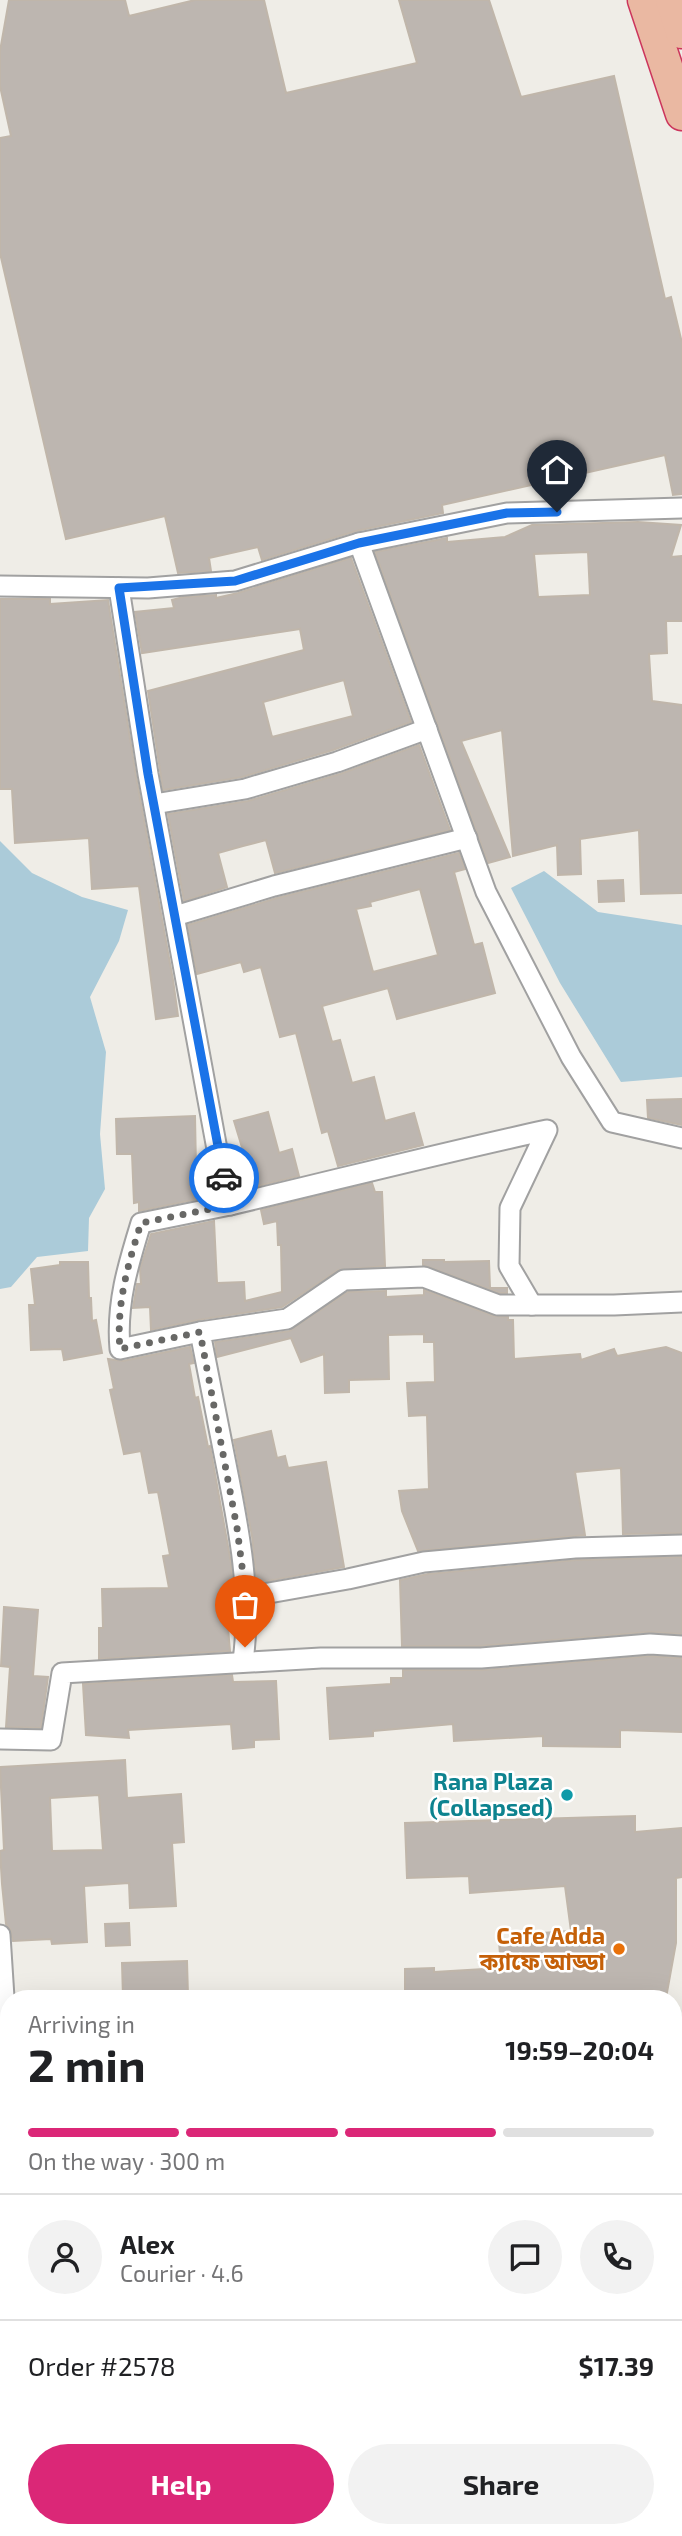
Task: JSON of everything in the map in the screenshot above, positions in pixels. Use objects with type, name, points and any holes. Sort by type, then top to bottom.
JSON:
[{"type":"highway","points":[[644,0],[682,114]]},
{"type":"highway","points":[[672,0],[682,32]]},
{"type":"street","points":[[0,586],[119,588],[235,581],[359,543],[507,513],[682,508]]},
{"type":"street","points":[[359,543],[486,892],[572,1057],[612,1122],[682,1138]]},
{"type":"street","points":[[119,588],[154,804],[219,1160],[230,1205]]},
{"type":"street","points":[[154,804],[245,789],[337,762],[427,729]]},
{"type":"street","points":[[175,916],[274,886],[467,838]]},
{"type":"street","points":[[532,1305],[509,1266],[510,1208],[547,1130],[410,1160],[335,1181],[141,1223],[128,1266],[118,1322],[120,1349],[200,1332],[287,1319],[344,1280],[424,1277],[498,1305],[532,1305],[682,1302]]},
{"type":"street","points":[[200,1332],[234,1504],[246,1597],[247,1633],[243,1661]]},
{"type":"street","points":[[246,1597],[437,1560],[575,1548],[682,1545]]},
{"type":"street","points":[[0,1739],[51,1740],[62,1673],[243,1661],[481,1658],[650,1644],[682,1646]]},
{"type":"street","points":[[0,1935],[4,1990]]},
{"type":"water","points":[[0,841],[32,873],[82,897],[128,910],[119,941],[90,997],[106,1052],[100,1134],[105,1189],[89,1218],[88,1251],[37,1257],[11,1287],[0,1289]]},
{"type":"water","points":[[544,871],[598,912],[682,925],[682,1077],[621,1082],[560,983],[511,888]]},
{"type":"building","points":[[9,0],[125,0],[129,16],[195,0],[264,0],[286,93],[417,63],[399,0],[489,0],[521,97],[614,76],[665,299],[671,297],[682,343],[682,494],[673,495],[665,455],[442,505],[443,513],[356,531],[262,560],[258,547],[209,558],[211,571],[178,573],[165,516],[66,539],[0,253],[0,138],[11,136],[0,86],[0,51]]},
{"type":"building","points":[[638,522],[681,525],[671,557],[682,556],[682,621],[666,621],[667,653],[649,654],[652,701],[682,705],[682,893],[641,894],[639,830],[580,839],[581,874],[558,875],[557,845],[513,856],[502,730],[461,741],[510,857],[488,863],[375,552],[447,538],[447,542],[505,537],[532,525]],"holes":[[[588,552],[590,595],[538,597],[534,554]]]},
{"type":"building","points":[[351,558],[411,722],[333,750],[242,777],[163,790],[148,691],[304,650],[300,629],[142,653],[135,612],[174,608],[172,600],[183,597],[216,595],[216,598]],"holes":[[[344,680],[353,716],[272,737],[263,702]]]},
{"type":"building","points":[[0,599],[50,599],[50,604],[108,600],[178,1016],[156,1019],[139,886],[92,889],[89,838],[15,843],[12,789],[0,789]]},
{"type":"building","points":[[419,745],[450,830],[275,873],[266,840],[243,846],[218,853],[227,887],[184,901],[168,814],[248,801],[340,774]]},
{"type":"building","points":[[459,853],[465,869],[454,872],[474,945],[482,943],[495,993],[397,1019],[388,988],[322,1006],[332,1042],[340,1040],[352,1083],[374,1077],[385,1121],[414,1113],[423,1145],[338,1166],[328,1131],[322,1133],[296,1033],[280,1037],[261,967],[244,972],[241,962],[197,974],[188,925],[277,898]],"holes":[[[420,889],[438,955],[373,972],[356,909],[371,906],[370,902]]]},
{"type":"building","points":[[623,880],[624,901],[599,902],[598,881]]},
{"type":"building","points":[[682,1099],[682,1125],[648,1118],[647,1100]]},
{"type":"building","points":[[268,1112],[279,1153],[292,1149],[299,1176],[254,1187],[234,1121]]},
{"type":"building","points":[[195,1116],[196,1168],[208,1168],[213,1196],[139,1211],[139,1202],[134,1203],[132,1154],[117,1154],[116,1119]]},
{"type":"building","points":[[372,1183],[375,1192],[382,1192],[385,1266],[338,1270],[282,1307],[151,1330],[150,1307],[133,1308],[137,1284],[141,1284],[140,1269],[151,1234],[214,1221],[217,1283],[244,1282],[245,1301],[282,1292],[281,1245],[278,1245],[277,1221],[264,1224],[261,1210]]},
{"type":"building","points":[[423,1260],[489,1261],[490,1288],[507,1288],[507,1293],[500,1293],[423,1265]]},
{"type":"building","points":[[60,1262],[88,1262],[92,1321],[96,1320],[102,1353],[64,1360],[62,1349],[31,1350],[29,1305],[35,1305],[31,1269],[60,1265]]},
{"type":"building","points":[[424,1290],[494,1316],[513,1320],[514,1359],[580,1354],[581,1360],[614,1349],[617,1356],[666,1347],[682,1353],[682,1533],[623,1534],[621,1468],[575,1472],[585,1535],[418,1551],[402,1511],[399,1491],[429,1489],[427,1415],[409,1416],[407,1383],[435,1382],[434,1342],[424,1342],[424,1334],[388,1335],[389,1379],[349,1380],[349,1392],[325,1393],[324,1354],[301,1362],[291,1338],[217,1357],[215,1342],[289,1331],[348,1292],[386,1291],[386,1297],[424,1295]]},
{"type":"building","points":[[190,1347],[194,1363],[189,1364],[195,1398],[198,1397],[208,1447],[210,1446],[231,1563],[233,1591],[231,1628],[228,1628],[230,1651],[99,1659],[99,1628],[103,1628],[102,1589],[169,1588],[163,1556],[170,1555],[158,1492],[149,1493],[141,1451],[124,1454],[110,1390],[114,1389],[108,1359],[123,1361]]},
{"type":"building","points":[[271,1431],[277,1458],[285,1456],[288,1468],[326,1462],[344,1567],[257,1583],[252,1536],[234,1440]]},
{"type":"building","points":[[682,1557],[682,1634],[649,1632],[480,1646],[402,1646],[400,1580],[428,1574],[576,1560]]},
{"type":"building","points":[[4,1607],[38,1610],[33,1676],[48,1677],[41,1728],[6,1727],[10,1667],[1,1666]]},
{"type":"building","points":[[650,1656],[682,1658],[682,1732],[620,1730],[620,1747],[543,1746],[543,1736],[454,1741],[453,1724],[373,1731],[373,1736],[330,1739],[327,1688],[391,1684],[391,1678],[403,1678],[403,1670],[482,1670]]},
{"type":"building","points":[[232,1675],[233,1682],[276,1681],[279,1739],[254,1740],[254,1747],[233,1749],[231,1724],[128,1730],[129,1738],[86,1735],[83,1684]]},
{"type":"building","points":[[125,1760],[127,1798],[181,1794],[184,1842],[172,1843],[176,1906],[130,1908],[129,1883],[84,1886],[87,1942],[52,1944],[51,1939],[13,1941],[6,1924],[2,1884],[0,1851],[4,1850],[0,1767]],"holes":[[[99,1795],[103,1850],[52,1851],[50,1798]]]},
{"type":"building","points":[[635,1816],[635,1832],[682,1828],[682,1877],[676,1878],[676,1943],[667,1990],[405,1990],[405,1969],[434,1968],[434,1972],[501,1968],[499,1941],[528,1940],[528,1934],[571,1931],[565,1886],[470,1893],[469,1876],[407,1878],[405,1823]]},
{"type":"building","points":[[129,1923],[130,1945],[106,1946],[105,1924]]},
{"type":"building","points":[[187,1961],[188,1990],[123,1990],[122,1963]]},
{"type":"way so far","points":[[224,1178],[230,1205],[141,1223],[128,1266],[118,1322],[120,1349],[200,1332],[234,1504],[246,1597],[245,1647]]},
{"type":"place","name":"Rana Plaza (Collapsed)","points":[[567,1795]]},
{"type":"place","name":"Cafe Adda ক্যাফে আড্ডা","points":[[619,1949]]},
{"type":"route","points":[[224,1178],[148,774],[119,588],[235,581],[359,543],[507,513],[557,512]]}]
